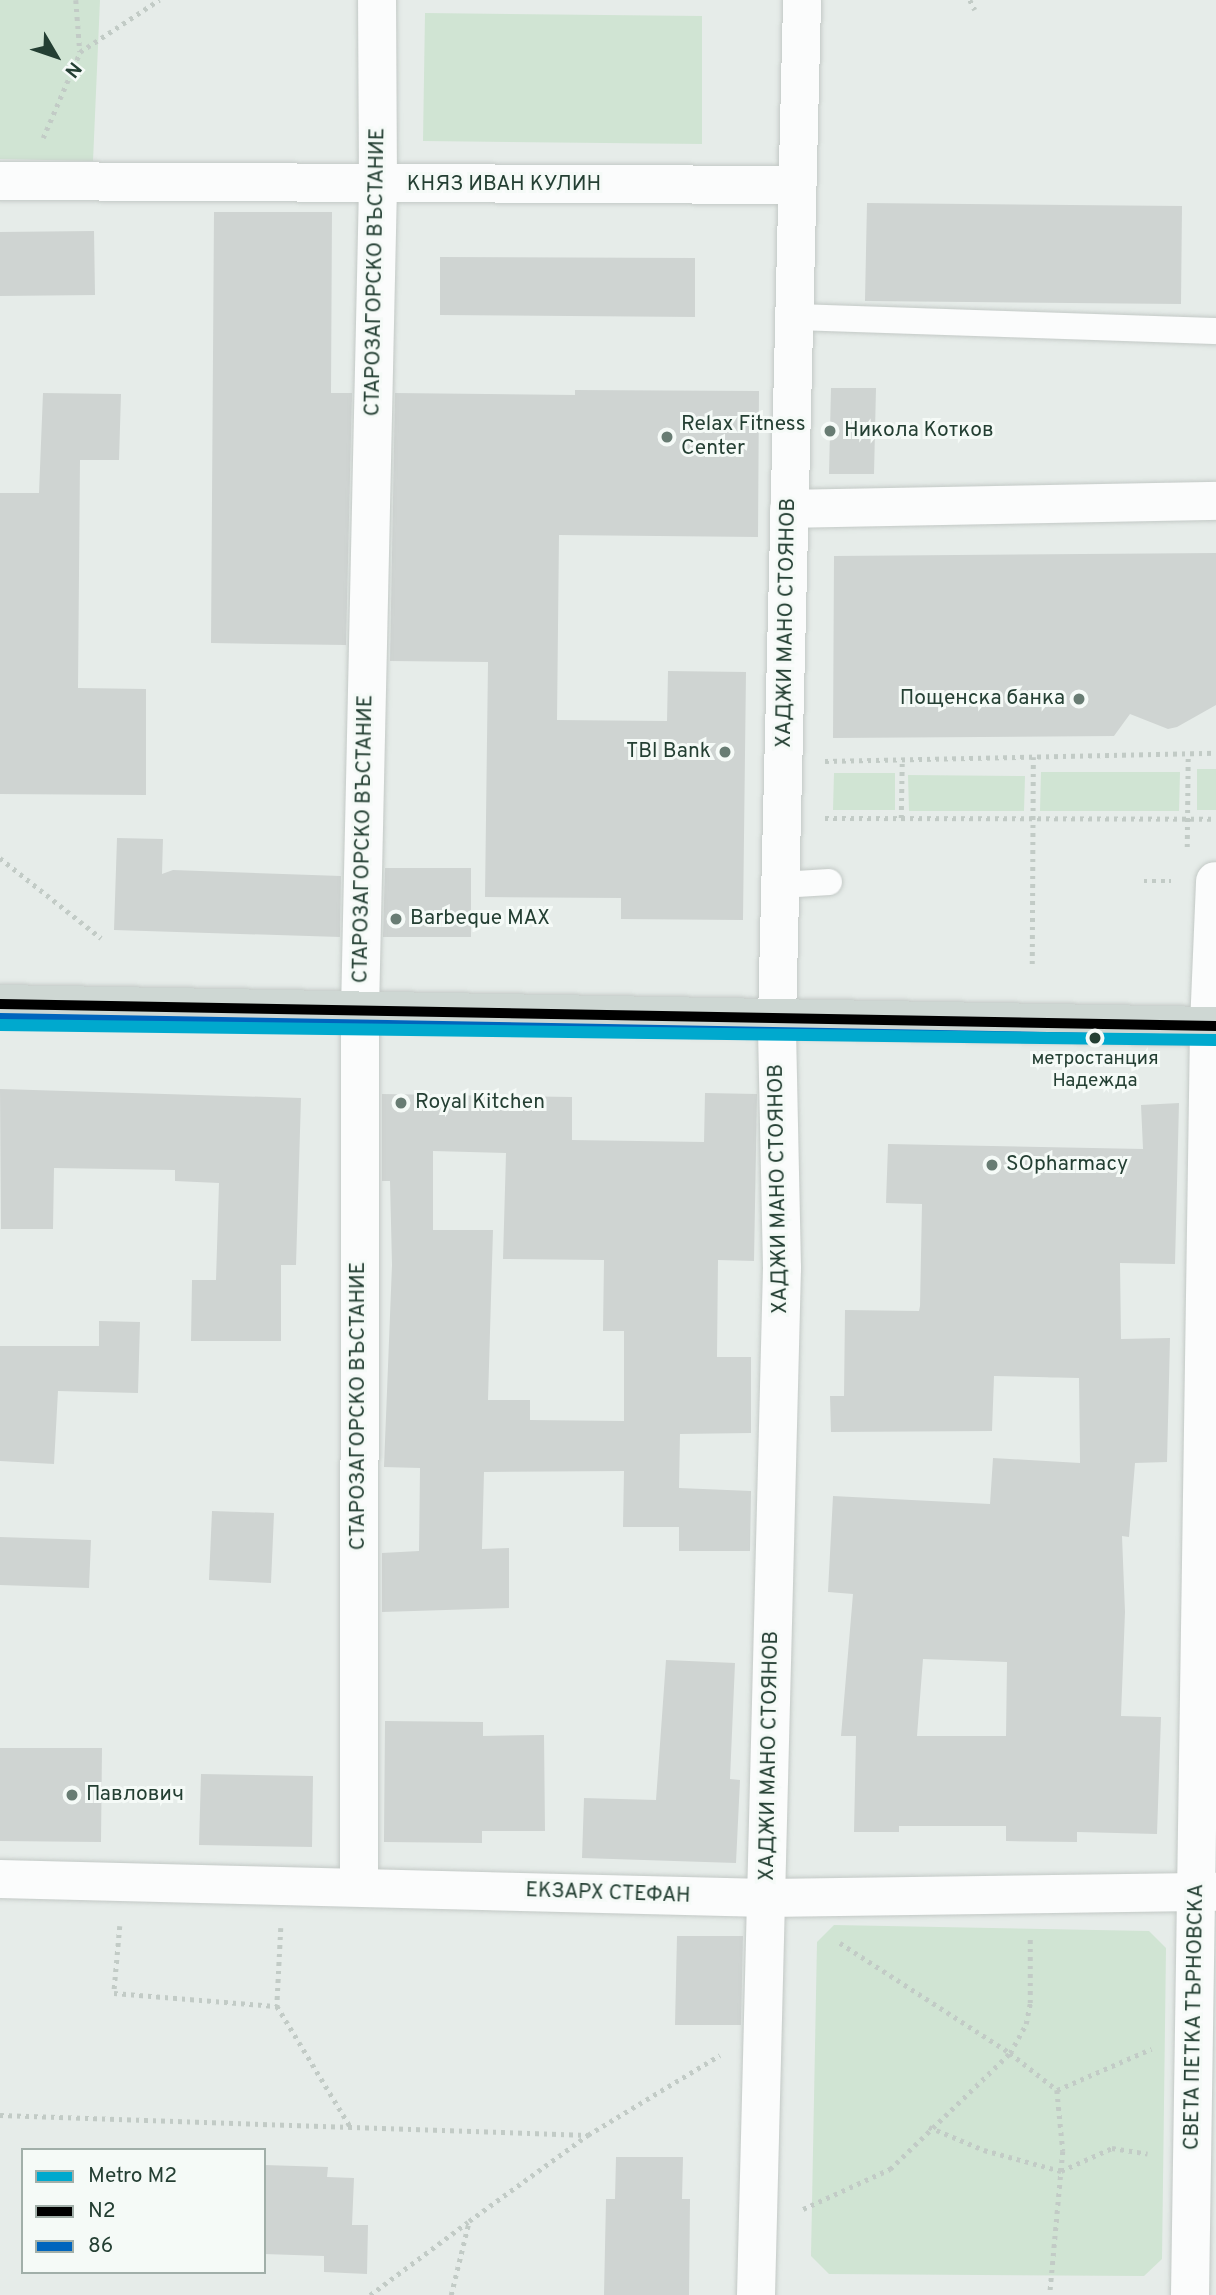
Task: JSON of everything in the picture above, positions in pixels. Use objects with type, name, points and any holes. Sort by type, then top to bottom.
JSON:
[{"type":"main road","points":[[0,1004],[1212,1026]]},
{"type":"street","name":"СТАРОЗАГОРСКО ВЪСТАНИЕ","points":[[359,1887],[360,1011],[379,185],[377,0]]},
{"type":"street","name":"ХАДЖИ МАНО СТОЯНОВ","points":[[756,2295],[782,1269],[777,1018],[802,0]]},
{"type":"street","name":"КНЯЗ ИВАН КУЛИН","points":[[12,182],[797,185]]},
{"type":"street","points":[[789,509],[1216,501]]},
{"type":"street","name":"СВЕТА ПЕТКА ТЪРНОВСКА","points":[[1190,2295],[1195,2030],[1207,1892],[1215,881]]},
{"type":"street","name":"ЕКЗАРХ СТЕФАН","points":[[0,1879],[767,1898],[1207,1892]]},
{"type":"lane","points":[[794,317],[1216,331]]},
{"type":"lane","points":[[781,885],[829,882]]},
{"type":"path","points":[[76,0],[80,52]]},
{"type":"path","points":[[12,182],[80,52],[159,0]]},
{"type":"path","points":[[970,0],[975,10]]},
{"type":"path","points":[[784,762],[1216,753]]},
{"type":"path","points":[[1032,964],[1033,757]]},
{"type":"path","points":[[901,818],[902,760]]},
{"type":"path","points":[[783,818],[1216,819]]},
{"type":"path","points":[[0,858],[101,938]]},
{"type":"path","points":[[123,1882],[114,1993],[277,2006]]},
{"type":"path","points":[[283,1886],[277,2006],[351,2127]]},
{"type":"path","points":[[758,2229],[890,2169],[929,2127],[1010,2053],[1026,2024],[1030,2003],[1030,1894]]},
{"type":"path","points":[[831,1937],[1010,2053],[1057,2090],[1061,2171],[1050,2295]]},
{"type":"path","points":[[370,2295],[588,2135],[763,2029]]},
{"type":"path","points":[[1057,2090],[1195,2030]]},
{"type":"path","points":[[0,2115],[588,2135]]},
{"type":"path","points":[[929,2127],[984,2150],[1061,2171],[1112,2148],[1192,2162]]},
{"type":"path","points":[[452,2295],[468,2221]]},
{"type":"green space","points":[[0,0],[100,0],[93,161],[0,159]]},
{"type":"green space","points":[[425,13],[702,16],[702,144],[423,141]]},
{"type":"green space","points":[[1197,769],[1216,769],[1216,810],[1197,810]]},
{"type":"green space","points":[[1041,772],[1180,772],[1179,811],[1040,811]]},
{"type":"green space","points":[[834,773],[895,773],[895,810],[833,810]]},
{"type":"green space","points":[[908,775],[1025,776],[1024,811],[909,811]]},
{"type":"green space","points":[[834,1925],[1149,1931],[1166,1948],[1162,2259],[1144,2276],[829,2274],[811,2256],[817,1942]]},
{"type":"building","points":[[867,203],[1182,206],[1181,304],[865,301]]},
{"type":"building","points":[[214,212],[332,212],[331,393],[352,393],[346,645],[211,643]]},
{"type":"building","points":[[94,231],[95,295],[0,296],[0,232]]},
{"type":"building","points":[[440,257],[695,258],[695,317],[440,315]]},
{"type":"building","points":[[831,388],[876,388],[874,474],[829,474]]},
{"type":"building","points":[[575,390],[759,391],[758,537],[559,535],[557,720],[667,721],[668,671],[746,672],[743,920],[621,919],[621,898],[485,897],[488,662],[390,661],[395,393],[575,395]]},
{"type":"building","points":[[43,393],[121,394],[119,460],[80,460],[78,688],[146,689],[146,795],[0,794],[0,493],[39,493]]},
{"type":"building","points":[[1216,553],[1216,705],[1177,727],[1168,729],[1130,714],[1114,736],[833,738],[834,556]]},
{"type":"building","points":[[117,838],[163,839],[162,874],[173,870],[341,876],[340,937],[114,930]]},
{"type":"building","points":[[385,868],[471,868],[471,937],[383,937]]},
{"type":"building","points":[[0,1089],[301,1098],[296,1265],[281,1265],[281,1341],[191,1341],[192,1280],[216,1280],[219,1183],[175,1181],[175,1170],[54,1168],[53,1229],[1,1229]]},
{"type":"building","points":[[705,1093],[757,1094],[754,1261],[718,1260],[717,1357],[751,1357],[751,1433],[680,1434],[679,1488],[751,1491],[750,1551],[679,1551],[679,1527],[623,1527],[624,1471],[484,1472],[482,1549],[509,1548],[509,1608],[382,1612],[382,1553],[419,1551],[420,1468],[384,1467],[392,1265],[390,1181],[382,1181],[382,1094],[572,1097],[572,1140],[704,1142]],"holes":[[[433,1151],[506,1153],[503,1259],[604,1260],[603,1331],[624,1331],[624,1421],[530,1420],[530,1400],[488,1400],[493,1230],[433,1230]]]},
{"type":"building","points":[[1179,1103],[1175,1264],[1120,1263],[1121,1339],[1170,1338],[1167,1462],[1135,1463],[1129,1537],[1122,1536],[1125,1612],[1121,1716],[1161,1717],[1157,1834],[1077,1832],[1077,1842],[1006,1841],[1006,1826],[899,1826],[899,1832],[854,1832],[856,1736],[841,1736],[853,1594],[828,1592],[833,1496],[990,1504],[993,1458],[1080,1463],[1079,1378],[994,1376],[992,1431],[831,1432],[830,1396],[844,1396],[845,1310],[919,1311],[920,1306],[922,1204],[886,1203],[888,1144],[1143,1149],[1141,1105]],"holes":[[[923,1659],[1007,1662],[1006,1736],[917,1736]]]},
{"type":"building","points":[[99,1321],[140,1322],[138,1393],[58,1391],[54,1464],[0,1461],[0,1346],[99,1346]]},
{"type":"building","points":[[212,1511],[274,1513],[271,1583],[209,1580]]},
{"type":"building","points":[[0,1537],[91,1540],[89,1588],[0,1585]]},
{"type":"building","points":[[666,1660],[735,1663],[730,1779],[740,1780],[736,1863],[582,1858],[584,1798],[656,1800]]},
{"type":"building","points":[[385,1721],[483,1722],[483,1736],[544,1735],[545,1831],[482,1831],[482,1843],[384,1842]]},
{"type":"building","points":[[0,1748],[102,1748],[101,1842],[0,1841]]},
{"type":"building","points":[[201,1774],[313,1776],[312,1847],[199,1845]]},
{"type":"building","points":[[677,1936],[743,1936],[741,2025],[675,2025]]},
{"type":"building","points":[[616,2157],[683,2157],[682,2199],[690,2199],[689,2295],[604,2295],[606,2199],[615,2199]]},
{"type":"building","points":[[266,2165],[328,2167],[327,2177],[354,2178],[352,2225],[368,2225],[367,2274],[324,2272],[324,2256],[266,2254]]},
{"type":"metro line","name":"M2","points":[[0,1025],[1216,1040]]},
{"type":"transit line","name":"N2","points":[[0,1004],[1216,1026]]},
{"type":"transit line","name":"86","points":[[0,1018],[1216,1040]]},
{"type":"place","name":"Никола Котков","points":[[830,431]]},
{"type":"place","name":"Relax Fitness Center","points":[[667,437]]},
{"type":"place","name":"Пощенска банка","points":[[1079,699]]},
{"type":"place","name":"TBI Bank","points":[[725,752]]},
{"type":"place","name":"Barbeque MAX","points":[[396,919]]},
{"type":"place","name":"метростанция Надежда","points":[[1095,1038]]},
{"type":"place","name":"Royal Kitchen","points":[[401,1103]]},
{"type":"place","name":"SOpharmacy","points":[[992,1165]]},
{"type":"place","name":"Павлович","points":[[72,1795]]}]
